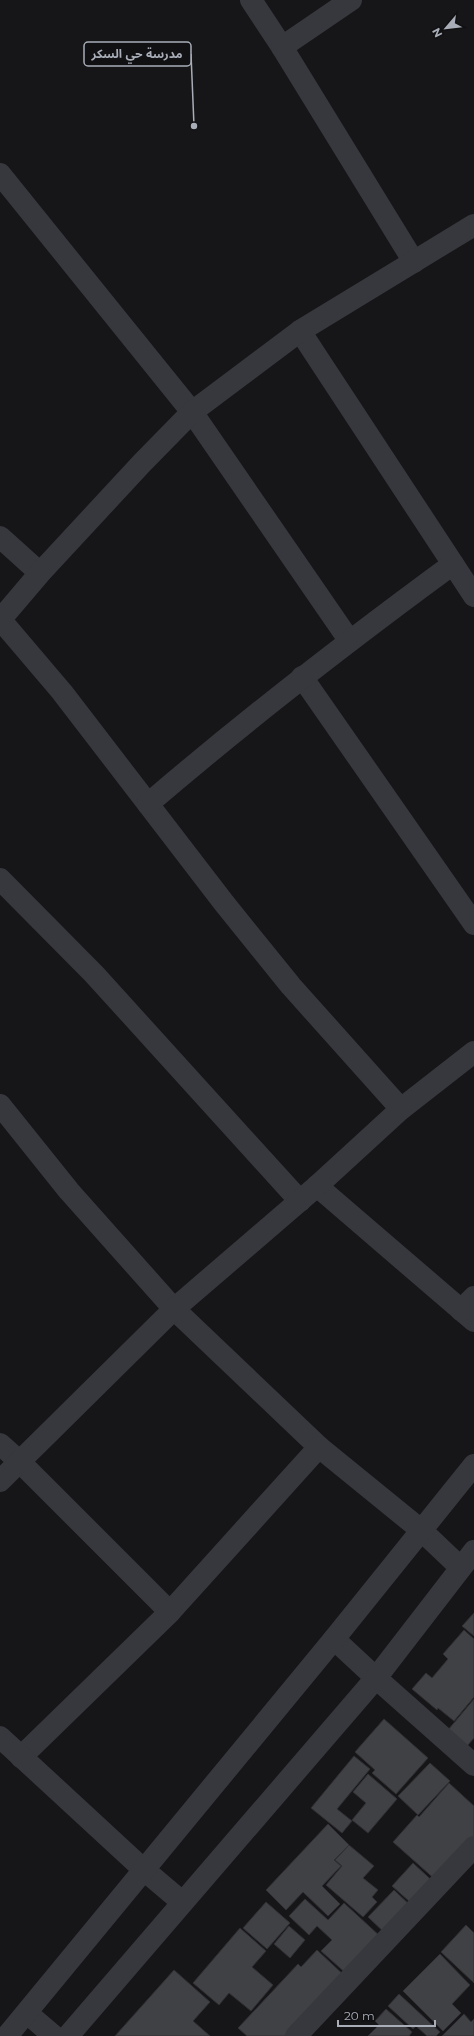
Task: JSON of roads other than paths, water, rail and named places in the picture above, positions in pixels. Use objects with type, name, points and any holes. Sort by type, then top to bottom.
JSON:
[{"type":"street","points":[[251,0],[282,47],[414,262]]},
{"type":"street","points":[[282,47],[351,0]]},
{"type":"street","points":[[0,174],[192,412],[349,640]]},
{"type":"street","points":[[400,1109],[291,986],[224,904],[62,692],[0,620],[40,573],[142,463],[192,412],[300,331],[474,225]]},
{"type":"street","points":[[300,331],[392,468],[452,564],[474,596]]},
{"type":"street","points":[[0,538],[40,573]]},
{"type":"street","points":[[148,804],[221,741],[302,677],[349,640],[452,564]]},
{"type":"street","points":[[302,677],[474,924]]},
{"type":"street","points":[[0,879],[94,974],[300,1201]]},
{"type":"street","points":[[0,1481],[174,1308],[300,1201],[400,1109],[474,1052]]},
{"type":"street","points":[[0,1105],[69,1191],[174,1308],[319,1448],[421,1530],[467,1559],[376,1678],[68,2036]]},
{"type":"street","points":[[317,1186],[470,1309]]},
{"type":"street","points":[[0,1444],[19,1461],[170,1612]]},
{"type":"street","points":[[20,1757],[170,1612],[319,1448]]},
{"type":"street","points":[[7,2036],[334,1639],[474,1466]]},
{"type":"street","points":[[334,1639],[474,1765]]},
{"type":"street","points":[[0,1737],[143,1869],[182,1902]]},
{"type":"street","points":[[296,2036],[474,1847]]},
{"type":"street","points":[[27,2013],[54,2036]]},
{"type":"place","name":"مدرسة حي السكر","points":[[194,126]]}]
